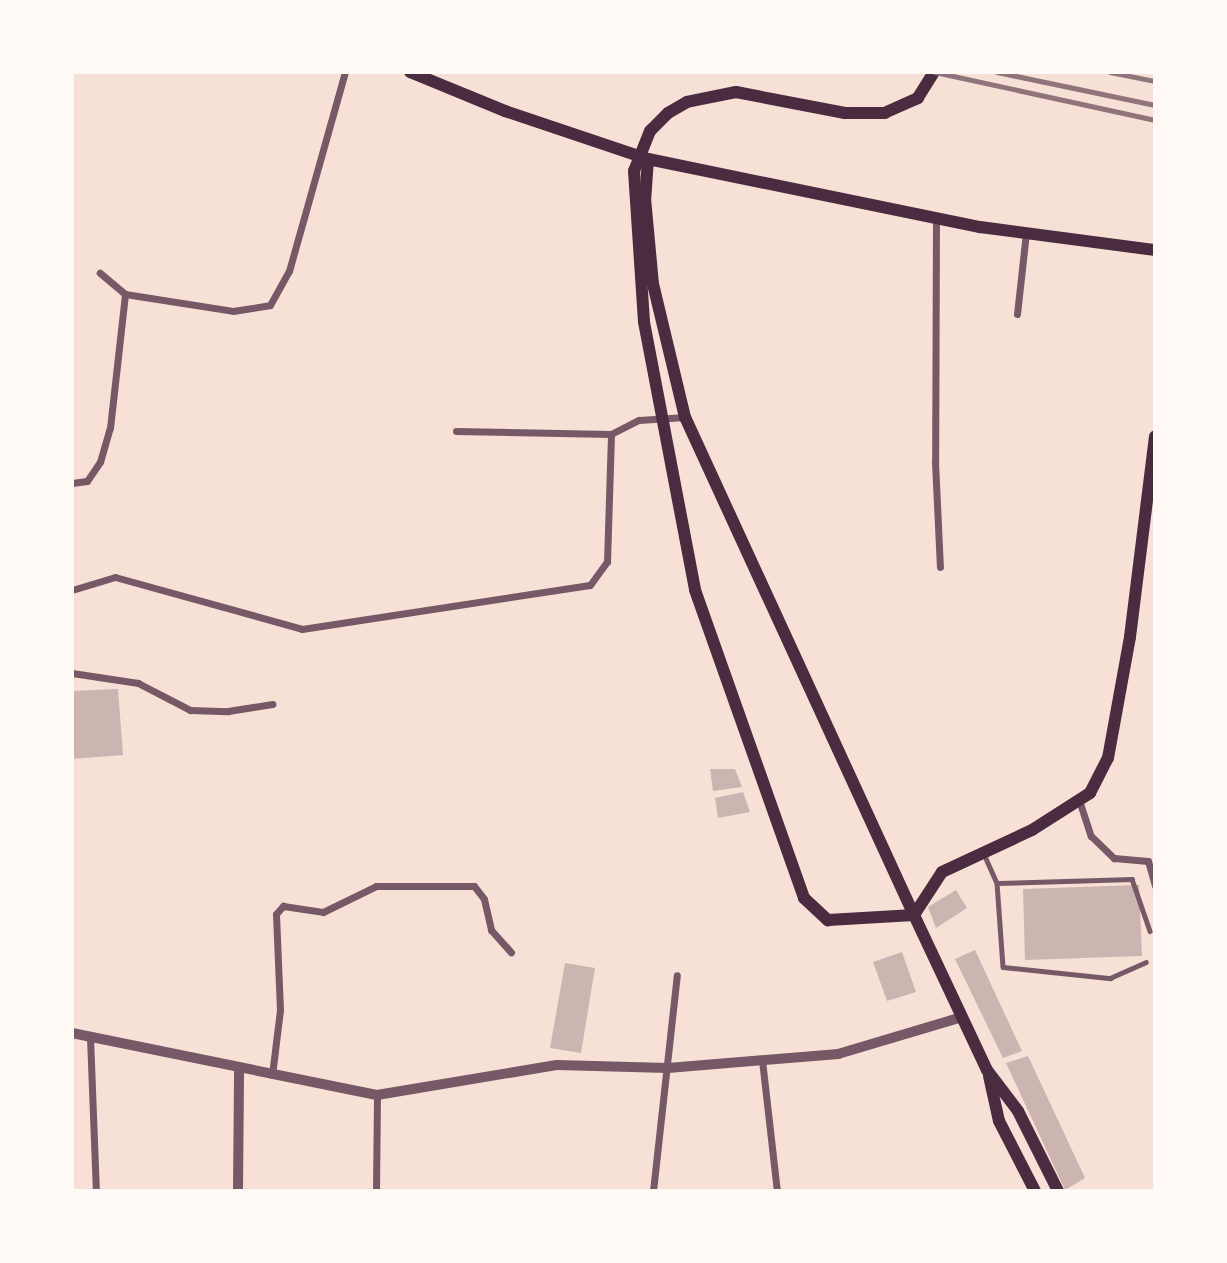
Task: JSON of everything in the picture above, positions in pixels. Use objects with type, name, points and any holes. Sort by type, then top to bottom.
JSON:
[{"type":"main road","points":[[410,72],[505,111],[648,159],[936,218],[1155,250]]},
{"type":"main road","points":[[914,915],[828,919],[804,898],[695,590],[644,322],[632,193],[640,150],[650,131],[687,102],[736,92],[845,113],[886,113],[918,98],[934,72]]},
{"type":"main road","points":[[648,159],[645,198],[653,284],[685,416],[987,1070],[1018,1111],[1058,1191]]},
{"type":"main road","points":[[914,915],[942,872],[984,853],[1090,793],[1108,758],[1130,637],[1155,437]]},
{"type":"main road","points":[[987,1070],[999,1121],[1035,1191]]},
{"type":"street","points":[[100,274],[125,293],[233,311],[270,305],[289,271],[345,72]]},
{"type":"street","points":[[936,218],[935,461],[940,567]]},
{"type":"street","points":[[1017,314],[1026,233]]},
{"type":"street","points":[[72,483],[87,481],[100,462],[110,428],[125,293]]},
{"type":"street","points":[[456,431],[611,434],[639,421],[685,416]]},
{"type":"street","points":[[72,590],[115,577],[302,628],[590,585],[607,562],[611,434]]},
{"type":"street","points":[[72,673],[138,683],[190,710],[229,711],[272,704]]},
{"type":"street","points":[[1079,800],[1091,836],[1114,858],[1148,861],[1155,886]]},
{"type":"street","points":[[272,1075],[280,1010],[276,914],[282,906],[323,912],[376,886],[474,886],[484,899],[491,930],[511,952]]},
{"type":"street","points":[[653,1191],[677,975]]},
{"type":"street","points":[[72,1033],[188,1054],[239,1069],[377,1095],[557,1065],[668,1068],[838,1054],[962,1017]]},
{"type":"street","points":[[90,1037],[96,1191]]},
{"type":"street","points":[[762,1060],[777,1191]]},
{"type":"street","points":[[238,1191],[239,1069]]},
{"type":"street","points":[[376,1191],[377,1095]]},
{"type":"lane","points":[[984,853],[996,883],[1003,967],[1110,978],[1146,962]]},
{"type":"lane","points":[[996,883],[1132,879],[1150,931]]},
{"type":"building","points":[[118,689],[123,755],[72,759],[72,691]]},
{"type":"building","points":[[710,769],[735,769],[742,787],[713,791]]},
{"type":"building","points":[[743,792],[750,812],[718,818],[715,798]]},
{"type":"building","points":[[1139,885],[1142,956],[1025,960],[1023,889]]},
{"type":"building","points":[[956,890],[967,908],[936,928],[928,907]]},
{"type":"building","points":[[975,950],[1022,1051],[1003,1058],[955,959]]},
{"type":"building","points":[[902,952],[916,992],[887,1001],[873,962]]},
{"type":"building","points":[[565,963],[595,968],[581,1053],[550,1048]]},
{"type":"building","points":[[1028,1056],[1085,1178],[1065,1190],[1006,1063]]},
{"type":"railway","points":[[935,72],[1155,120]]},
{"type":"railway","points":[[997,72],[1155,105]]},
{"type":"railway","points":[[1110,72],[1155,81]]}]
